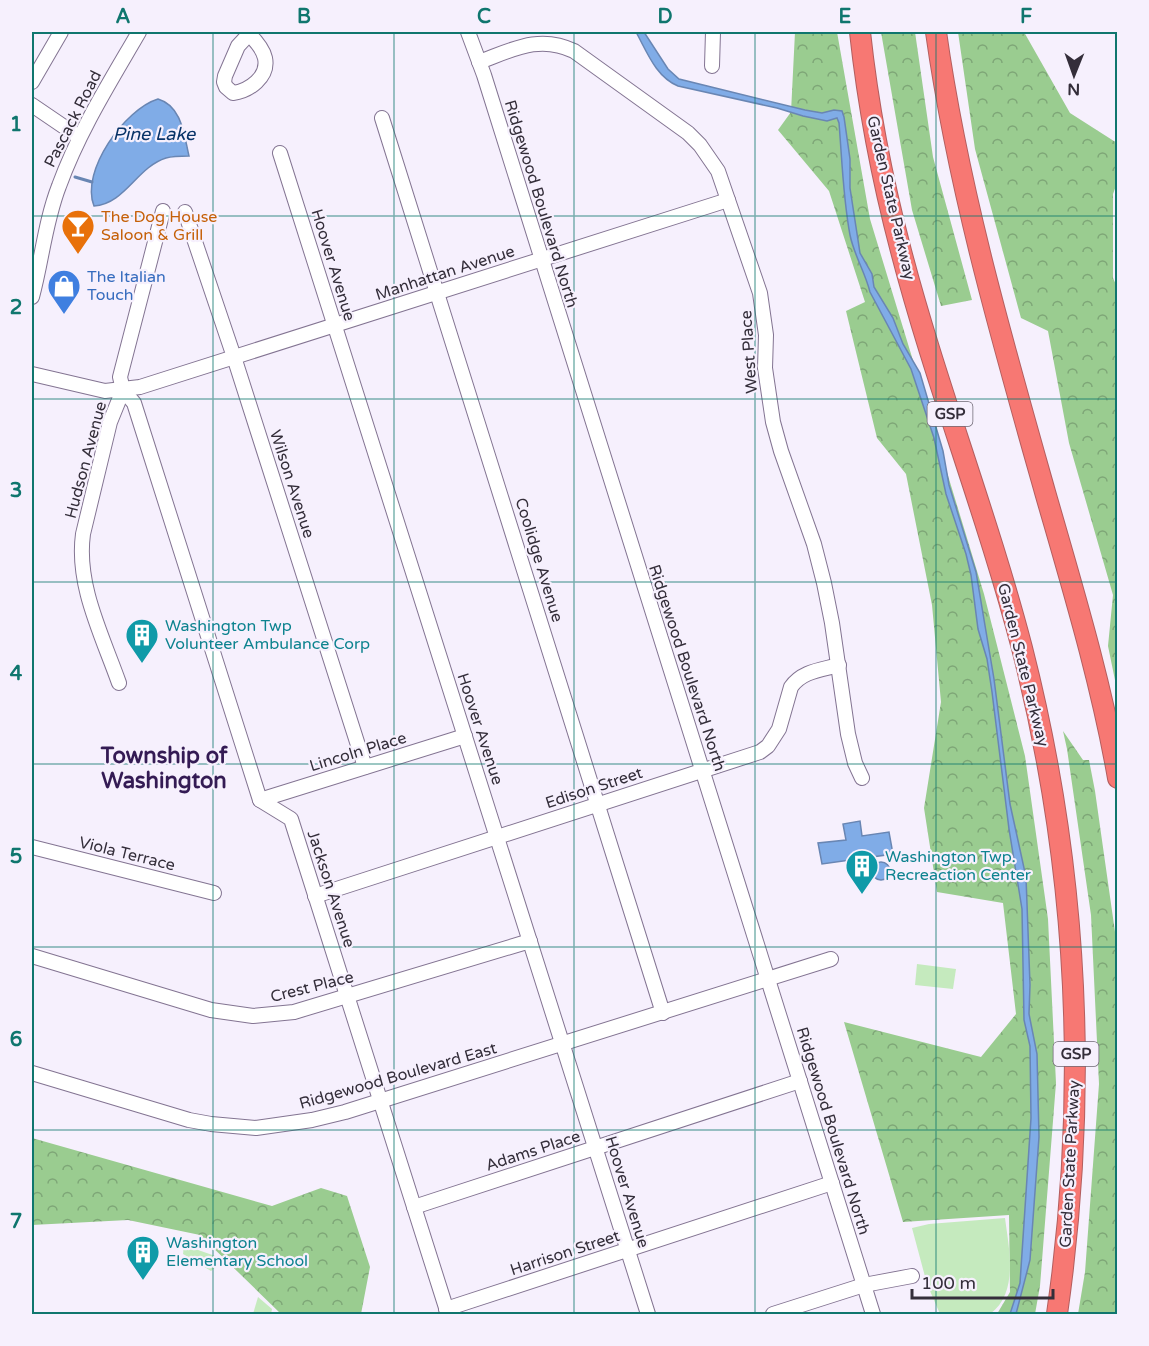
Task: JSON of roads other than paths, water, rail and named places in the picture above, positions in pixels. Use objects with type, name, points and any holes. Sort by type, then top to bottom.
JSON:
[{"type":"highway","name":"Garden State Parkway","points":[[860,32],[876,141],[901,253],[1018,635],[1042,734],[1057,814],[1072,948],[1076,1085],[1069,1211],[1057,1314]]},
{"type":"highway","points":[[936,32],[950,121],[974,232],[1090,651],[1118,778]]},
{"type":"street","points":[[32,82],[61,32]]},
{"type":"street","name":"Pascack Road","points":[[32,297],[52,207],[65,169],[80,136],[140,32]]},
{"type":"street","name":"Ridgewood Boulevard North","points":[[468,32],[873,1314]]},
{"type":"street","points":[[712,66],[713,32]]},
{"type":"street","name":"West Place","points":[[479,62],[528,44],[541,42],[552,43],[574,51],[688,133],[711,159],[728,200],[760,293],[766,335],[765,368],[773,422],[817,554],[832,623],[848,734],[855,764],[862,778]]},
{"type":"street","points":[[32,105],[80,136]]},
{"type":"street","name":"Coolidge Avenue","points":[[382,118],[663,1013]]},
{"type":"street","name":"Hoover Avenue","points":[[280,153],[648,1314]]},
{"type":"street","name":"Manhattan Avenue","points":[[32,374],[105,391],[140,387],[728,200]]},
{"type":"street","name":"Hudson Avenue","points":[[119,683],[84,582],[81,550],[110,422],[123,390],[120,377],[163,211]]},
{"type":"street","name":"Wilson Avenue","points":[[185,212],[234,357],[365,767]]},
{"type":"street","points":[[123,390],[134,403],[260,800]]},
{"type":"street","name":"Edison Street","points":[[315,896],[749,756],[768,746],[779,729],[788,694],[795,681],[808,673],[839,665]]},
{"type":"street","name":"Lincoln Place","points":[[260,800],[465,736]]},
{"type":"street","name":"Jackson Avenue","points":[[260,800],[291,819],[447,1312]]},
{"type":"street","name":"Viola Terrace","points":[[32,847],[214,893]]},
{"type":"street","name":"Crest Place","points":[[32,956],[211,1010],[233,1014],[272,1015],[294,1012],[530,941]]},
{"type":"street","name":"Ridgewood Boulevard East","points":[[32,1073],[189,1120],[256,1128],[312,1120],[380,1101],[831,960]]},
{"type":"street","name":"Adams Place","points":[[414,1207],[800,1081]]},
{"type":"street","name":"Harrison Street","points":[[447,1312],[832,1184]]},
{"type":"street","points":[[773,1314],[864,1285],[912,1276]]},
{"type":"water","points":[[636,32],[644,32],[668,69],[679,79],[805,110],[822,113],[842,111],[850,159],[850,188],[860,253],[872,274],[874,287],[893,318],[903,344],[920,373],[943,451],[949,485],[976,572],[994,679],[1010,804],[1026,877],[1029,1014],[1037,1054],[1039,1137],[1030,1260],[1016,1314],[1010,1314],[1020,1283],[1031,1118],[1030,1046],[1024,1020],[1022,909],[987,659],[978,629],[966,554],[946,494],[934,438],[911,369],[870,292],[852,242],[837,118],[827,121],[678,86],[670,82],[658,70]]},
{"type":"water","name":"Pine Lake","points":[[158,99],[172,108],[181,122],[189,156],[169,157],[156,163],[114,199],[94,206],[91,192],[93,176],[108,143],[132,115]]},
{"type":"water","points":[[860,821],[862,836],[889,832],[893,854],[822,864],[818,843],[846,840],[843,824]]},
{"type":"water","points":[[877,862],[885,862],[890,867],[888,878],[877,880],[872,875],[872,867]]},
{"type":"waterway","points":[[75,177],[92,182]]},
{"type":"place","name":"The Dog House Saloon & Grill","points":[[78,255]]},
{"type":"place","name":"The Italian Touch","points":[[64,315]]},
{"type":"place","name":"Washington Twp Volunteer Ambulance Corp","points":[[142,664]]},
{"type":"place","name":"Washington Twp. Recreaction Center","points":[[862,895]]},
{"type":"place","name":"Washington Elementary School","points":[[143,1281]]},
{"type":"district","name":"Township of Washington","points":[[164,768]]}]
